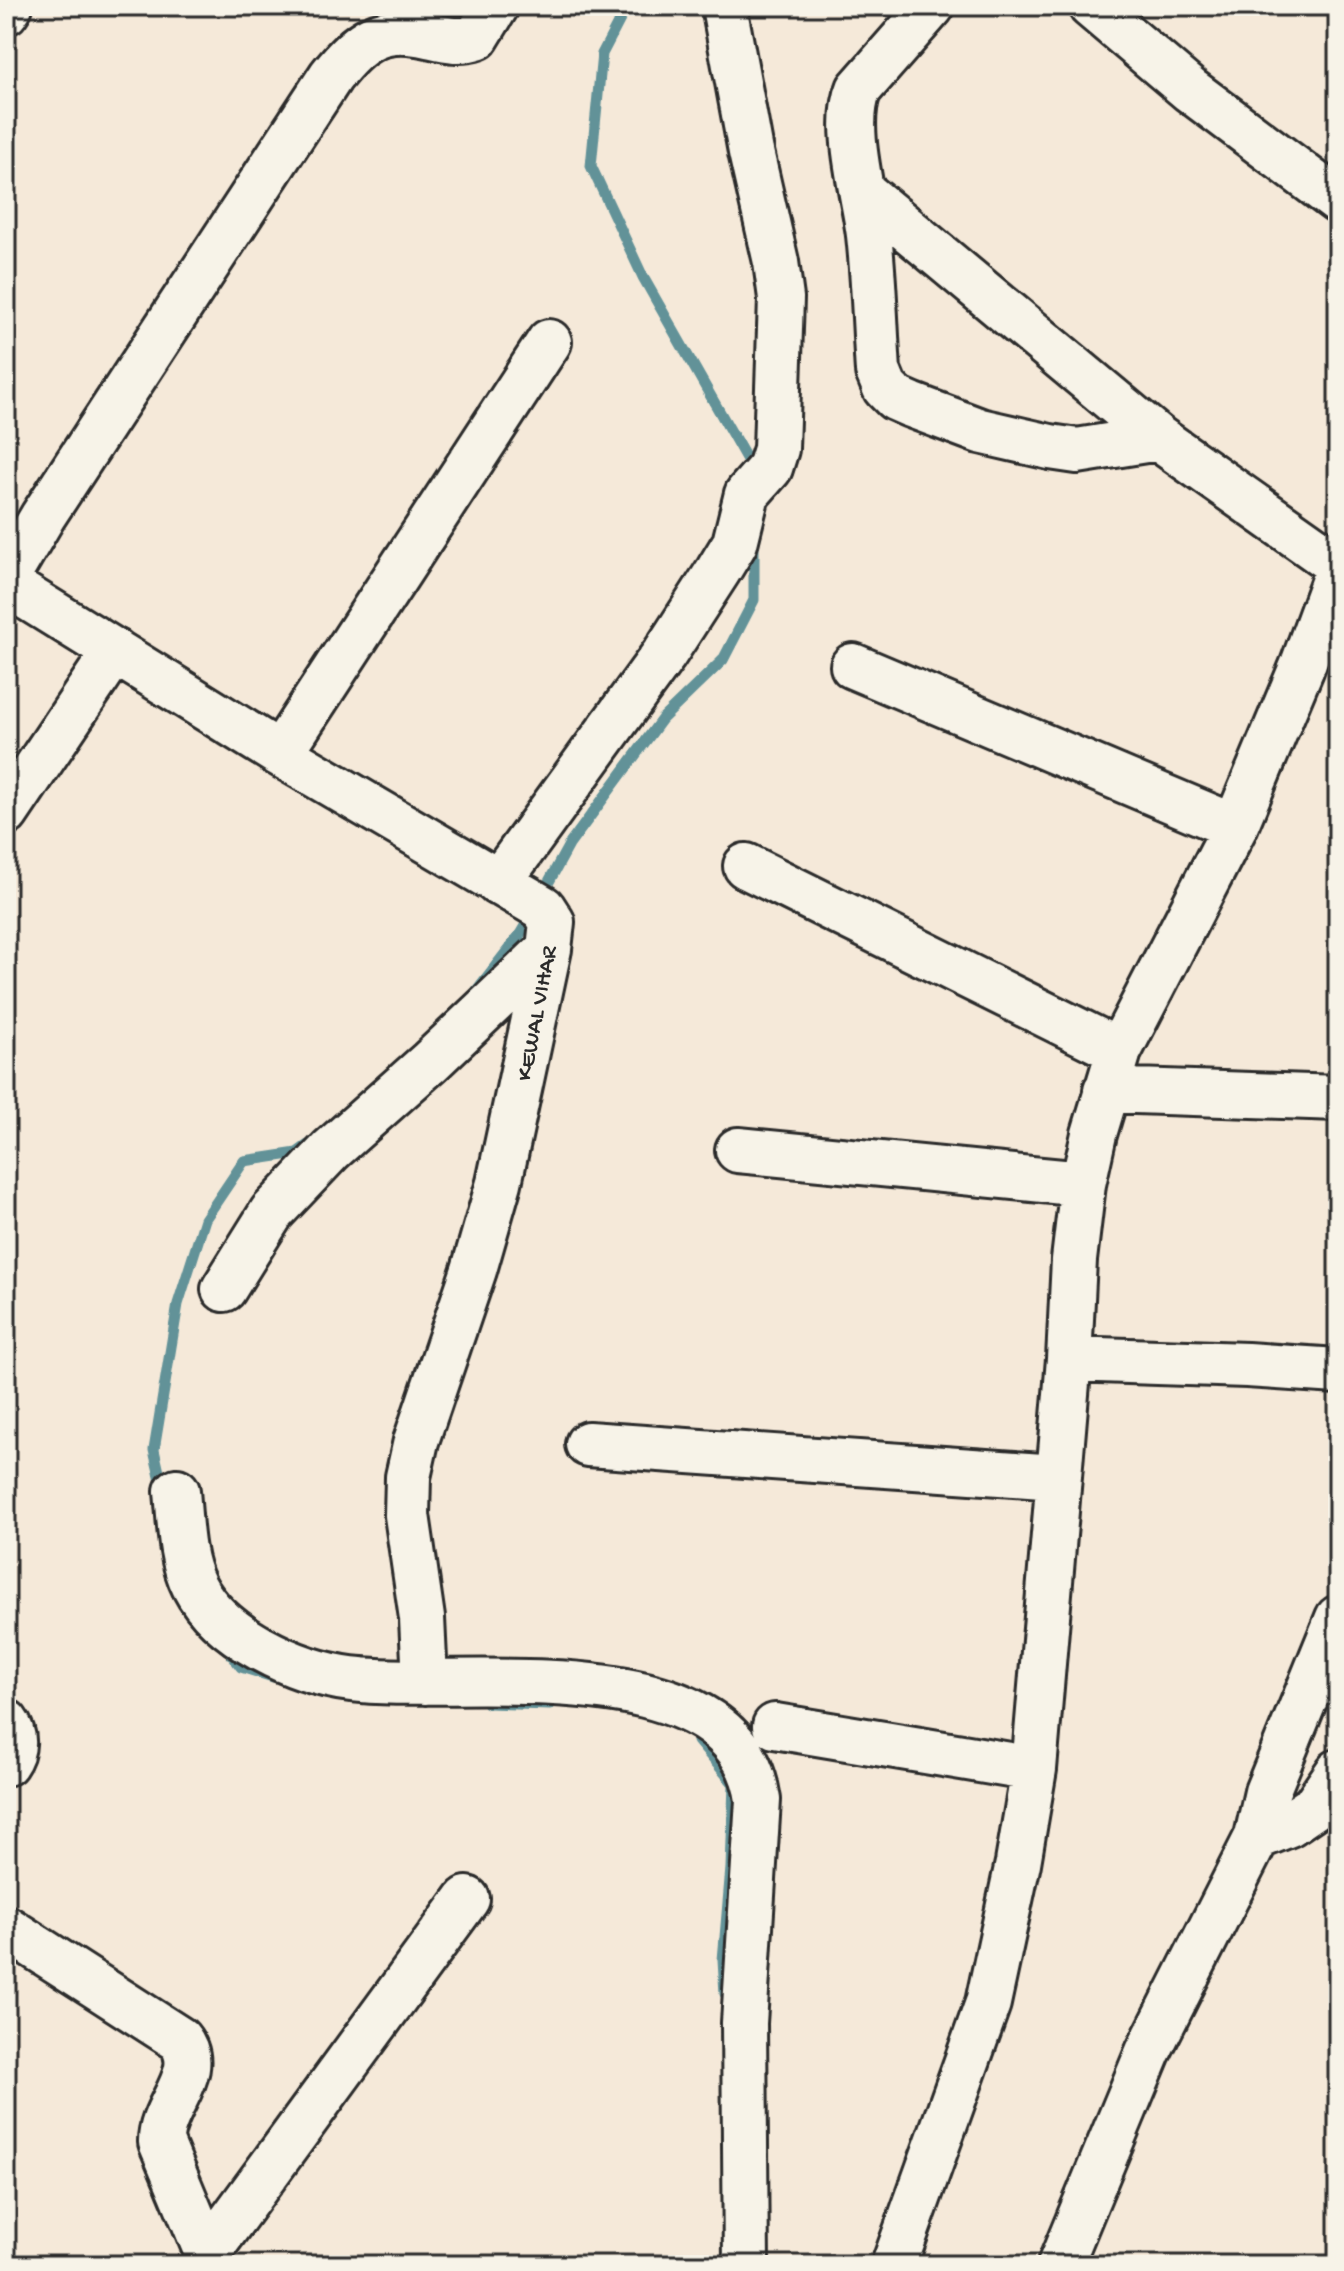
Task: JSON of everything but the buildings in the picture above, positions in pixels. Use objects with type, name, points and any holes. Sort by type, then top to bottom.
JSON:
[{"type":"street","points":[[6,12],[10,6]]},
{"type":"street","points":[[496,6],[477,37],[468,40],[458,42],[413,31],[388,31],[369,38],[349,54],[331,76],[43,516],[6,582],[529,909]]},
{"type":"street","points":[[224,1289],[272,1212],[321,1161],[430,1062],[529,909],[665,653],[735,543],[758,481],[776,449],[781,298],[724,6]]},
{"type":"street","points":[[932,6],[859,89],[853,103],[853,137],[864,193],[878,371],[885,388],[895,398],[980,431],[1050,447],[1077,451],[1158,438]]},
{"type":"street","points":[[1091,6],[1190,90],[1338,201]]},
{"type":"street","points":[[864,193],[1158,438],[1338,567],[1302,667],[1235,827],[1112,1070],[1083,1184],[1074,1260],[1069,1359],[1034,1769],[1018,1863],[988,2003],[894,2265]]},
{"type":"street","points":[[280,754],[549,342]]},
{"type":"street","points":[[6,813],[115,651]]},
{"type":"street","points":[[853,666],[1235,827]]},
{"type":"street","points":[[746,866],[1112,1070],[1338,1098]]},
{"type":"street","name":"KEWAL VIHAR","points":[[425,1682],[422,1618],[407,1515],[408,1477],[416,1441],[474,1270],[499,1183],[529,909]]},
{"type":"street","points":[[738,1150],[1083,1184]]},
{"type":"street","points":[[1069,1359],[1338,1371]]},
{"type":"street","points":[[588,1444],[1057,1477]]},
{"type":"street","points":[[177,1491],[183,1545],[194,1585],[210,1609],[237,1635],[289,1661],[350,1679],[562,1682],[644,1692],[690,1710],[720,1730],[745,1755],[755,1777],[758,1800],[744,2023],[746,2265]]},
{"type":"street","points":[[1060,2265],[1148,2052],[1257,1837],[1267,1792],[1338,1618]]},
{"type":"street","points":[[6,1722],[13,1734],[13,1745],[6,1763]]},
{"type":"street","points":[[775,1726],[1034,1769]]},
{"type":"street","points":[[1257,1837],[1289,1824],[1314,1807],[1338,1772]]},
{"type":"street","points":[[210,2259],[467,1899]]},
{"type":"street","points":[[6,1928],[179,2039],[186,2047],[189,2057],[186,2074],[161,2127],[161,2142],[210,2259]]},
{"type":"waterway","points":[[627,6],[602,54],[591,166],[643,277],[755,474]]},
{"type":"waterway","points":[[540,898],[569,845],[662,719],[723,660],[754,600],[754,539]]},
{"type":"waterway","points":[[477,990],[532,914]]},
{"type":"waterway","points":[[163,1490],[154,1450],[178,1304],[205,1219],[244,1161],[297,1153],[308,1145]]},
{"type":"waterway","points":[[226,1647],[241,1667],[273,1677]]},
{"type":"waterway","points":[[487,1703],[550,1705]]},
{"type":"waterway","points":[[698,1741],[734,1784],[723,1960],[725,1994]]}]
